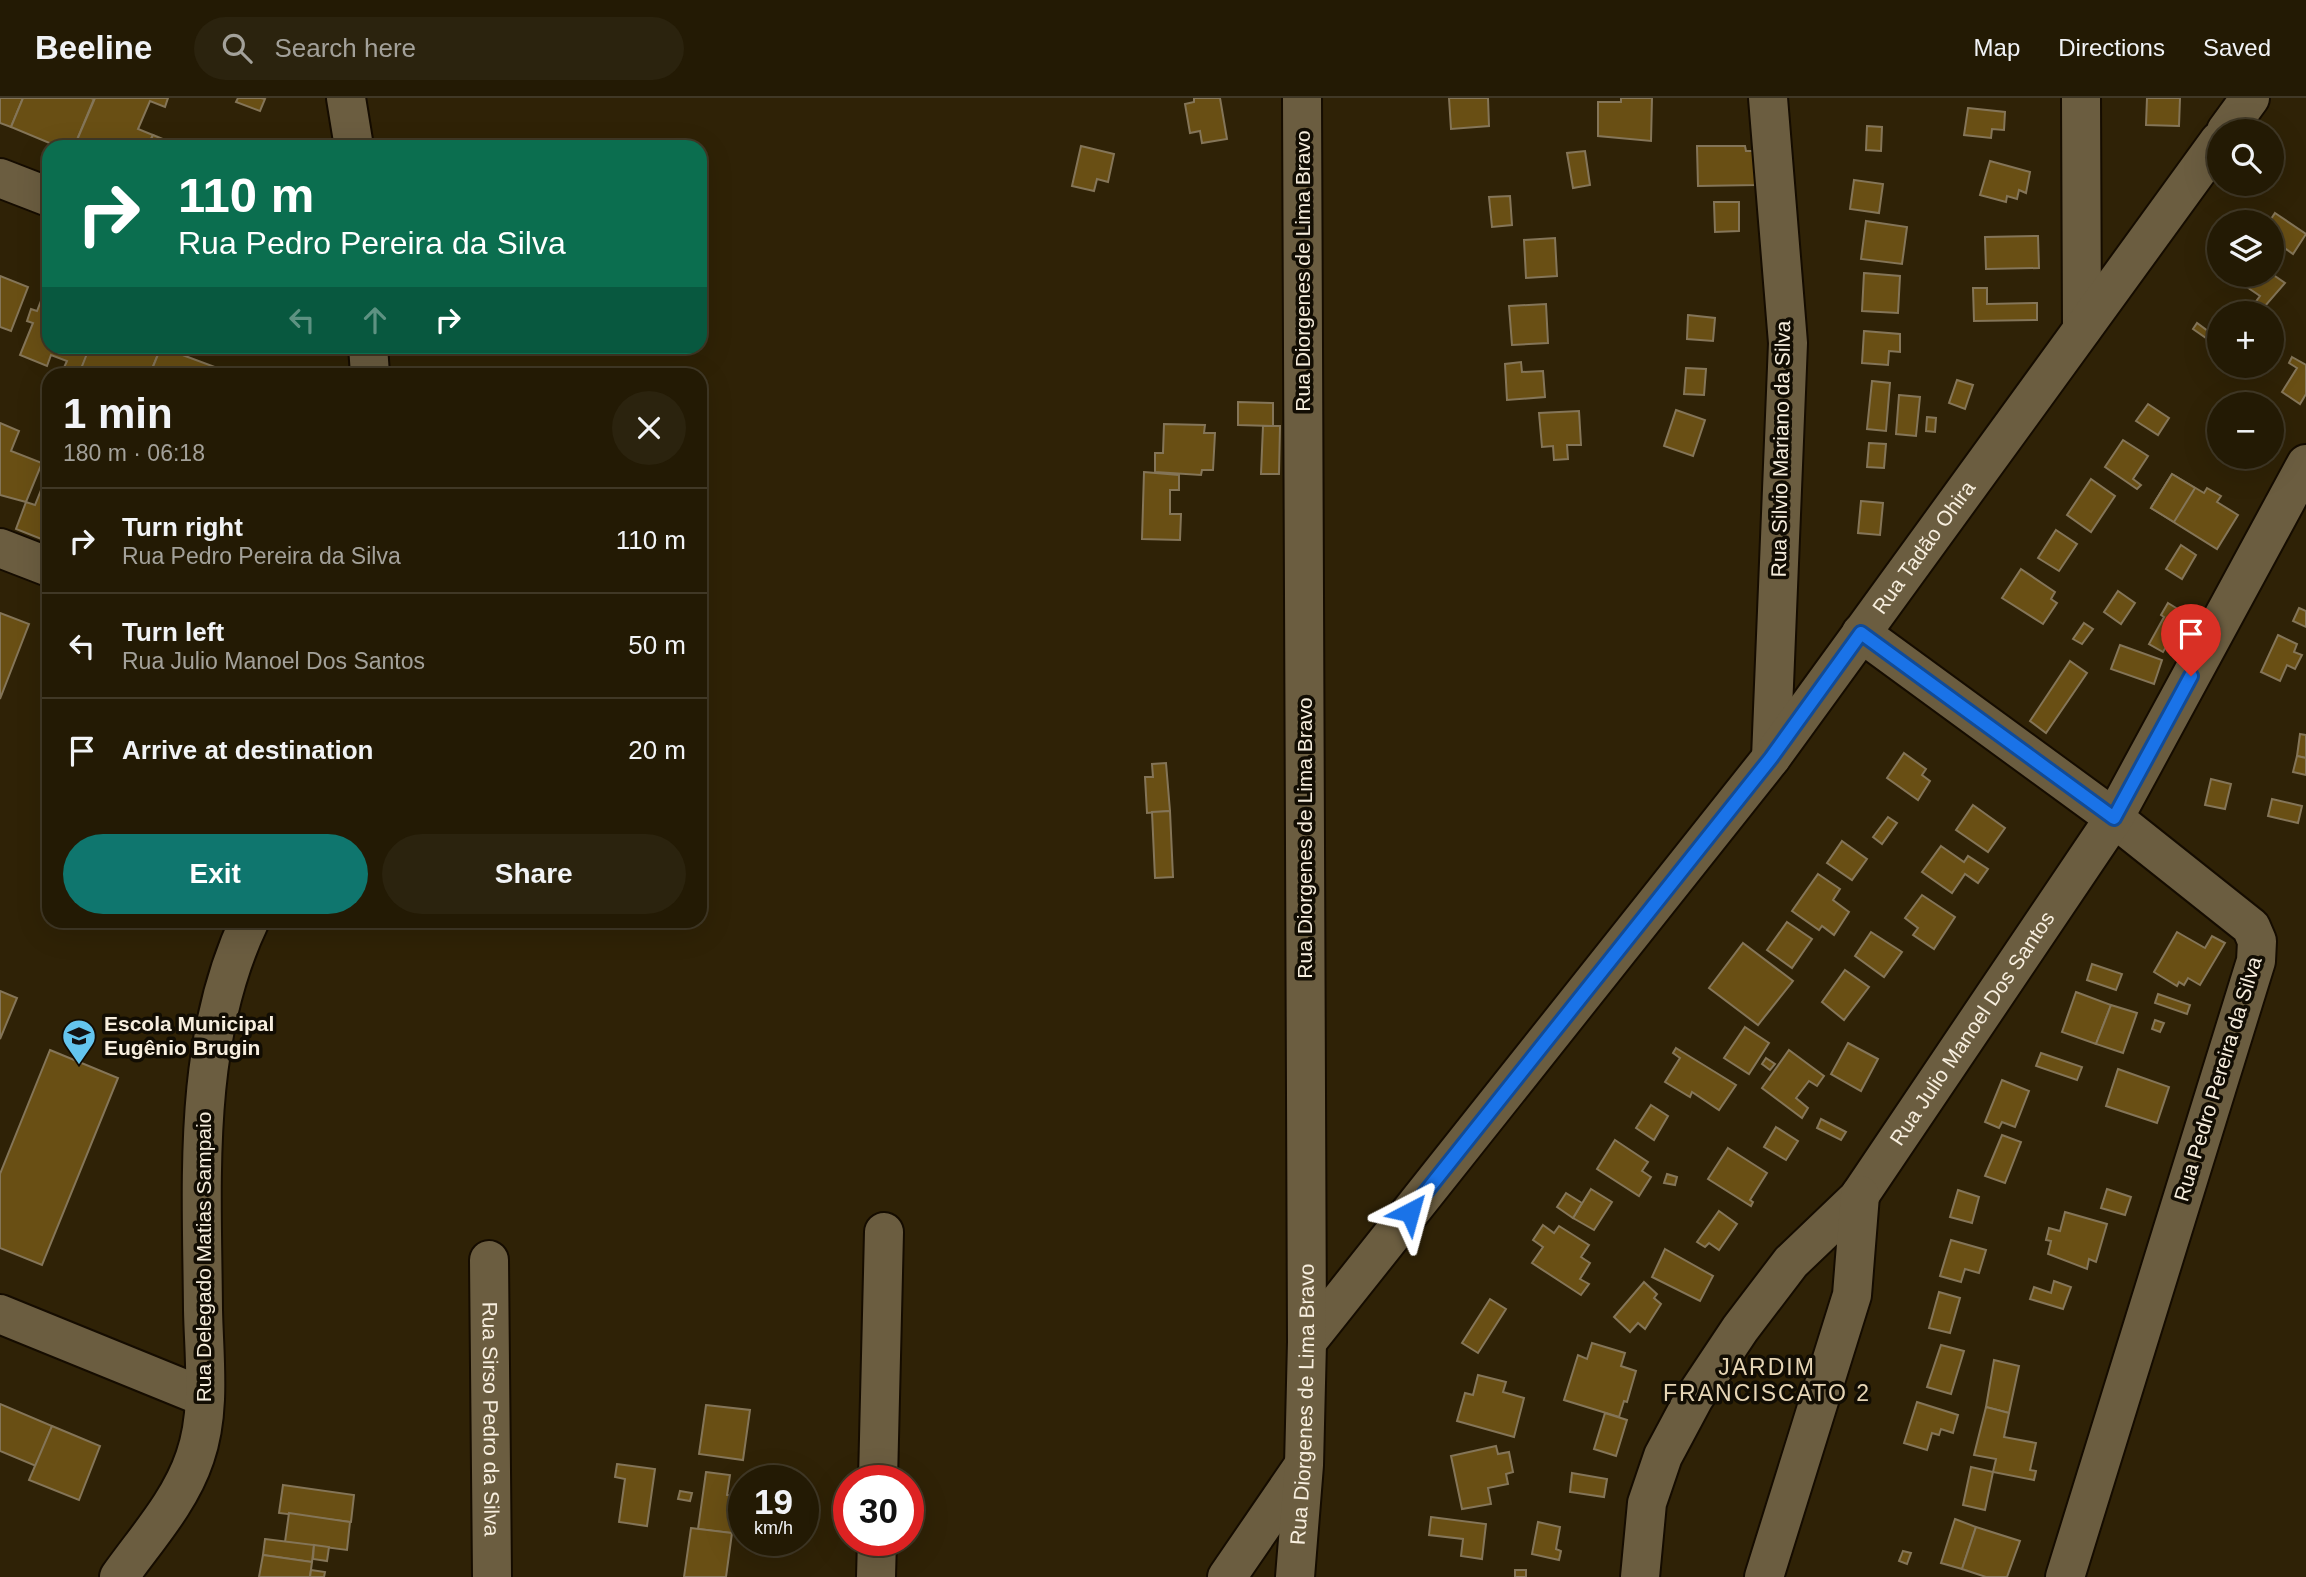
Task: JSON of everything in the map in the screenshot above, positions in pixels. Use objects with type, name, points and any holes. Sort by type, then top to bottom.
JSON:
[{"type":"street","points":[[346,98],[353,140]]},
{"type":"street","name":"Rua Diorgenes de Lima Bravo","points":[[1296,1577],[1304,1465],[1307,1342],[1302,98]]},
{"type":"street","name":"Rua Silvio Mariano da Silva","points":[[1768,98],[1788,343],[1771,758]]},
{"type":"street","points":[[2081,98],[2082,329]]},
{"type":"street","points":[[2235,119],[2250,98]]},
{"type":"street","name":"Rua Tadão Ohira","points":[[1307,1342],[1771,758],[2207,157]]},
{"type":"street","points":[[0,178],[42,194]]},
{"type":"street","name":"Rua Julio Manoel Dos Santos","points":[[1640,1577],[1647,1503],[1663,1456],[1695,1398],[1740,1329],[1791,1262],[1860,1195],[2114,818],[2306,464]]},
{"type":"street","points":[[0,548],[42,564]]},
{"type":"street","name":"Rua Pedro Pereira da Silva","points":[[1861,633],[2114,818],[2251,927],[2258,950],[2066,1577]]},
{"type":"street","name":"Rua Delegado Matias Sampaio","points":[[118,1577],[185,1484],[204,1426],[203,1118],[212,1037],[237,948],[246,928]]},
{"type":"street","points":[[1764,1577],[1852,1295],[1860,1195]]},
{"type":"street","points":[[878,1465],[884,1232]]},
{"type":"street","name":"Rua Sirso Pedro da Silva","points":[[489,1260],[492,1577]]},
{"type":"street","points":[[0,1314],[204,1397]]},
{"type":"street","points":[[1227,1577],[1304,1465]]},
{"type":"street","points":[[876,1577],[877,1556]]},
{"type":"building","points":[[0,98],[23,98],[11,127],[0,123]]},
{"type":"building","points":[[23,98],[94,99],[77,140],[42,140],[11,127]]},
{"type":"building","points":[[95,98],[168,98],[165,107],[150,101],[138,129],[153,135],[150,140],[77,140]]},
{"type":"building","points":[[238,98],[265,99],[260,111],[236,102]]},
{"type":"building","points":[[1194,98],[1220,98],[1227,139],[1202,143],[1200,131],[1190,133],[1185,104],[1194,102]]},
{"type":"building","points":[[1449,98],[1488,98],[1489,126],[1451,129]]},
{"type":"building","points":[[1621,98],[1652,98],[1651,141],[1598,136],[1598,102],[1621,102]]},
{"type":"building","points":[[2147,98],[2180,98],[2179,126],[2146,125]]},
{"type":"building","points":[[1968,108],[2005,112],[2004,130],[1992,129],[1991,138],[1964,135]]},
{"type":"building","points":[[1867,126],[1882,127],[1881,151],[1866,150]]},
{"type":"building","points":[[153,135],[165,140],[150,140]]},
{"type":"building","points":[[1081,146],[1114,154],[1108,182],[1097,179],[1094,191],[1072,186]]},
{"type":"building","points":[[1697,146],[1745,146],[1746,151],[1766,151],[1757,185],[1698,186]]},
{"type":"building","points":[[1585,151],[1590,185],[1573,188],[1567,153]]},
{"type":"building","points":[[1990,161],[2030,172],[2026,193],[2019,190],[2017,199],[2007,196],[2006,202],[1980,195]]},
{"type":"building","points":[[1854,180],[1883,184],[1879,213],[1850,209]]},
{"type":"building","points":[[1510,196],[1512,225],[1492,227],[1489,197]]},
{"type":"building","points":[[1714,202],[1739,202],[1739,231],[1715,232]]},
{"type":"building","points":[[2284,219],[2306,234],[2293,254],[2284,248]]},
{"type":"building","points":[[1866,221],[1907,227],[1902,264],[1861,259]]},
{"type":"building","points":[[2038,236],[2039,268],[1986,269],[1985,237]]},
{"type":"building","points":[[1555,238],[1557,276],[1526,278],[1524,240]]},
{"type":"building","points":[[1864,273],[1900,276],[1898,313],[1862,311]]},
{"type":"building","points":[[0,276],[28,287],[11,331],[0,327]]},
{"type":"building","points":[[2247,287],[2282,287],[2269,301],[2256,301],[2260,296]]},
{"type":"building","points":[[1973,288],[1987,288],[1987,304],[2037,303],[2037,320],[1974,321]]},
{"type":"building","points":[[42,298],[42,354],[88,354],[82,368],[64,368],[67,361],[51,355],[47,366],[20,355],[33,323],[27,321],[31,309],[37,311]]},
{"type":"building","points":[[1546,304],[1548,343],[1512,345],[1509,306]]},
{"type":"building","points":[[1688,315],[1715,318],[1713,341],[1687,339]]},
{"type":"building","points":[[2197,323],[2207,330],[2207,339],[2193,329]]},
{"type":"building","points":[[1864,331],[1900,334],[1900,352],[1889,351],[1888,365],[1862,363]]},
{"type":"building","points":[[87,354],[158,354],[152,368],[81,368]]},
{"type":"building","points":[[158,354],[180,354],[218,368],[152,368]]},
{"type":"building","points":[[2292,357],[2306,365],[2306,394],[2300,404],[2282,392],[2297,368],[2289,363]]},
{"type":"building","points":[[1521,362],[1522,372],[1543,371],[1545,397],[1507,400],[1505,364]]},
{"type":"building","points":[[1686,368],[1706,369],[1704,395],[1684,394]]},
{"type":"building","points":[[1957,380],[1973,385],[1965,409],[1949,403]]},
{"type":"building","points":[[1872,381],[1890,383],[1886,431],[1867,429]]},
{"type":"building","points":[[1899,395],[1920,397],[1916,436],[1896,434]]},
{"type":"building","points":[[1238,402],[1273,403],[1273,426],[1238,425]]},
{"type":"building","points":[[2148,404],[2169,418],[2158,435],[2136,421]]},
{"type":"building","points":[[1676,410],[1705,420],[1693,456],[1664,446]]},
{"type":"building","points":[[1579,411],[1581,445],[1567,445],[1568,459],[1554,460],[1553,446],[1542,447],[1539,413]]},
{"type":"building","points":[[1927,417],[1936,418],[1935,432],[1926,431]]},
{"type":"building","points":[[0,423],[19,431],[11,451],[42,463],[26,502],[0,495]]},
{"type":"building","points":[[1164,424],[1205,425],[1204,433],[1215,433],[1213,470],[1202,470],[1201,475],[1155,472],[1155,453],[1163,453]]},
{"type":"building","points":[[1263,426],[1280,426],[1279,474],[1261,474]]},
{"type":"building","points":[[2123,440],[2148,456],[2133,479],[2141,485],[2137,489],[2105,467]]},
{"type":"building","points":[[1869,443],[1886,444],[1884,468],[1867,467]]},
{"type":"building","points":[[1144,472],[1179,475],[1179,490],[1170,490],[1170,514],[1181,514],[1180,540],[1142,539]]},
{"type":"building","points":[[2172,474],[2204,493],[2207,488],[2221,496],[2217,502],[2238,515],[2217,549],[2151,508]]},
{"type":"building","points":[[2172,474],[2195,488],[2174,522],[2151,508]]},
{"type":"building","points":[[2091,479],[2115,496],[2091,532],[2067,515]]},
{"type":"building","points":[[42,488],[42,539],[16,529],[26,502],[35,505]]},
{"type":"building","points":[[1861,501],[1883,503],[1880,535],[1858,533]]},
{"type":"building","points":[[2056,530],[2077,544],[2059,571],[2038,558]]},
{"type":"building","points":[[2181,545],[2196,555],[2182,579],[2166,569]]},
{"type":"building","points":[[2021,569],[2055,592],[2051,599],[2057,603],[2043,624],[2002,598]]},
{"type":"building","points":[[2118,591],[2135,603],[2121,624],[2104,612]]},
{"type":"building","points":[[2168,603],[2186,614],[2163,652],[2149,644],[2164,617],[2161,615]]},
{"type":"building","points":[[2299,608],[2306,611],[2306,627],[2293,621]]},
{"type":"building","points":[[0,613],[29,624],[0,699]]},
{"type":"building","points":[[2084,623],[2093,629],[2082,644],[2073,639]]},
{"type":"building","points":[[2278,635],[2297,644],[2294,652],[2302,655],[2295,669],[2287,665],[2280,681],[2261,672]]},
{"type":"building","points":[[2120,645],[2162,660],[2154,684],[2111,669]]},
{"type":"building","points":[[2070,661],[2087,673],[2046,733],[2030,721]]},
{"type":"building","points":[[2300,734],[2306,735],[2306,758],[2297,756]]},
{"type":"building","points":[[1904,753],[1926,769],[1922,775],[1930,781],[1918,800],[1887,778]]},
{"type":"building","points":[[2297,756],[2306,758],[2306,775],[2293,772]]},
{"type":"building","points":[[1166,763],[1170,811],[1147,813],[1145,777],[1153,777],[1152,764]]},
{"type":"building","points":[[2211,779],[2231,784],[2225,809],[2205,805]]},
{"type":"building","points":[[2272,799],[2302,806],[2298,823],[2268,816]]},
{"type":"building","points":[[1973,805],[2005,828],[1988,852],[1956,830]]},
{"type":"building","points":[[1170,811],[1173,877],[1155,878],[1152,812]]},
{"type":"building","points":[[1888,817],[1897,823],[1882,844],[1873,837]]},
{"type":"building","points":[[1842,841],[1867,859],[1852,880],[1827,863]]},
{"type":"building","points":[[1941,846],[1964,862],[1968,856],[1988,869],[1978,883],[1965,874],[1952,893],[1922,872]]},
{"type":"building","points":[[1818,874],[1840,889],[1833,900],[1849,912],[1834,935],[1822,926],[1819,930],[1792,911]]},
{"type":"building","points":[[1922,895],[1955,917],[1934,949],[1913,935],[1918,928],[1905,918]]},
{"type":"building","points":[[1787,922],[1812,939],[1792,968],[1767,950]]},
{"type":"building","points":[[1871,932],[1902,952],[1884,977],[1855,956]]},
{"type":"building","points":[[2177,932],[2205,948],[2212,936],[2225,943],[2200,985],[2188,978],[2184,985],[2179,982],[2177,986],[2154,972]]},
{"type":"building","points":[[1743,943],[1793,981],[1758,1025],[1709,988]]},
{"type":"building","points":[[2092,964],[2122,974],[2116,990],[2087,980]]},
{"type":"building","points":[[1845,970],[1869,987],[1844,1020],[1822,1002]]},
{"type":"building","points":[[0,991],[17,998],[0,1039]]},
{"type":"building","points":[[2076,992],[2111,1005],[2096,1044],[2062,1032]]},
{"type":"building","points":[[2158,994],[2190,1005],[2187,1014],[2155,1003]]},
{"type":"building","points":[[2111,1005],[2137,1013],[2123,1053],[2096,1044]]},
{"type":"building","points":[[2155,1020],[2164,1023],[2160,1032],[2152,1029]]},
{"type":"building","points":[[1745,1027],[1769,1043],[1749,1074],[1724,1058]]},
{"type":"building","points":[[1848,1043],[1878,1059],[1861,1091],[1831,1074]]},
{"type":"building","points":[[1676,1048],[1736,1085],[1719,1110],[1692,1092],[1690,1097],[1665,1082],[1680,1058],[1673,1053]]},
{"type":"building","points":[[50,1050],[118,1078],[42,1265],[0,1248],[0,1174]]},
{"type":"building","points":[[1789,1050],[1824,1076],[1817,1086],[1809,1081],[1796,1098],[1808,1108],[1802,1118],[1762,1088]]},
{"type":"building","points":[[2041,1053],[2082,1067],[2077,1080],[2036,1066]]},
{"type":"building","points":[[1766,1058],[1775,1064],[1770,1070],[1762,1064]]},
{"type":"building","points":[[2118,1069],[2169,1087],[2157,1123],[2106,1106]]},
{"type":"building","points":[[2002,1080],[2029,1091],[2015,1127],[2002,1122],[1999,1128],[1985,1122]]},
{"type":"building","points":[[1651,1105],[1668,1116],[1654,1140],[1636,1128]]},
{"type":"building","points":[[1821,1119],[1846,1132],[1841,1140],[1817,1128]]},
{"type":"building","points":[[1776,1127],[1798,1141],[1786,1160],[1764,1147]]},
{"type":"building","points":[[2002,1135],[2021,1142],[2005,1183],[1985,1176]]},
{"type":"building","points":[[1615,1140],[1648,1162],[1642,1171],[1651,1177],[1639,1196],[1597,1169]]},
{"type":"building","points":[[1728,1148],[1767,1173],[1750,1200],[1753,1202],[1751,1206],[1708,1179]]},
{"type":"building","points":[[1667,1174],[1677,1177],[1675,1185],[1664,1183]]},
{"type":"building","points":[[1591,1189],[1612,1202],[1594,1230],[1573,1218]]},
{"type":"building","points":[[2107,1189],[2131,1197],[2125,1215],[2101,1208]]},
{"type":"building","points":[[1958,1190],[1979,1197],[1972,1223],[1950,1217]]},
{"type":"building","points":[[1566,1193],[1582,1203],[1573,1218],[1557,1207]]},
{"type":"building","points":[[1719,1211],[1737,1224],[1719,1250],[1709,1243],[1705,1247],[1697,1242]]},
{"type":"building","points":[[2065,1212],[2107,1224],[2096,1262],[2089,1259],[2087,1269],[2048,1254],[2051,1241],[2046,1240],[2049,1228],[2060,1231]]},
{"type":"building","points":[[1543,1225],[1554,1233],[1559,1226],[1589,1245],[1581,1257],[1590,1263],[1580,1279],[1589,1284],[1581,1295],[1532,1263],[1543,1247],[1533,1240]]},
{"type":"building","points":[[1951,1240],[1986,1250],[1979,1273],[1965,1269],[1961,1282],[1940,1276]]},
{"type":"building","points":[[1665,1249],[1713,1276],[1700,1301],[1652,1277]]},
{"type":"building","points":[[2054,1281],[2071,1287],[2063,1309],[2030,1299],[2034,1287],[2051,1293]]},
{"type":"building","points":[[1644,1282],[1657,1294],[1654,1298],[1661,1304],[1645,1329],[1638,1323],[1630,1332],[1614,1317]]},
{"type":"building","points":[[1939,1292],[1960,1298],[1950,1333],[1929,1328]]},
{"type":"building","points":[[1490,1299],[1506,1309],[1478,1353],[1462,1343]]},
{"type":"building","points":[[1592,1343],[1625,1353],[1621,1366],[1636,1371],[1627,1402],[1624,1401],[1619,1417],[1564,1400],[1578,1355],[1587,1359]]},
{"type":"building","points":[[1941,1345],[1964,1351],[1951,1394],[1927,1387]]},
{"type":"building","points":[[1994,1360],[2019,1366],[2009,1413],[1986,1407]]},
{"type":"building","points":[[1478,1375],[1506,1382],[1503,1392],[1524,1398],[1514,1437],[1457,1421],[1465,1393],[1473,1395]]},
{"type":"building","points":[[1917,1402],[1958,1415],[1953,1433],[1941,1429],[1939,1435],[1932,1433],[1927,1450],[1904,1443]]},
{"type":"building","points":[[0,1404],[52,1426],[36,1466],[0,1451]]},
{"type":"building","points":[[706,1405],[750,1410],[743,1460],[699,1454]]},
{"type":"building","points":[[1986,1407],[2009,1413],[2004,1437],[2036,1443],[2030,1470],[2036,1471],[2034,1480],[1993,1472],[1996,1459],[1974,1455]]},
{"type":"building","points":[[1605,1413],[1627,1420],[1616,1456],[1594,1449]]},
{"type":"building","points":[[52,1426],[100,1446],[79,1500],[29,1480]]},
{"type":"building","points":[[1496,1446],[1498,1454],[1509,1452],[1513,1472],[1506,1474],[1508,1484],[1488,1488],[1491,1504],[1462,1509],[1451,1456]]},
{"type":"building","points":[[617,1464],[655,1469],[647,1526],[619,1522],[625,1479],[615,1477]]},
{"type":"building","points":[[1971,1467],[1993,1472],[1985,1510],[1963,1505]]},
{"type":"building","points":[[706,1472],[728,1475],[728,1533],[698,1529]]},
{"type":"building","points":[[1572,1473],[1607,1479],[1604,1497],[1570,1492]]},
{"type":"building","points":[[283,1485],[354,1495],[351,1522],[279,1513]]},
{"type":"building","points":[[680,1491],[692,1493],[690,1501],[678,1499]]},
{"type":"building","points":[[289,1513],[350,1522],[347,1550],[285,1542]]},
{"type":"building","points":[[1431,1517],[1486,1524],[1482,1559],[1461,1556],[1463,1539],[1429,1535]]},
{"type":"building","points":[[1955,1519],[1976,1527],[1962,1569],[1941,1563]]},
{"type":"building","points":[[1538,1522],[1560,1527],[1556,1549],[1561,1551],[1559,1560],[1532,1554]]},
{"type":"building","points":[[1976,1527],[2020,1541],[2007,1577],[1986,1577],[1962,1569]]},
{"type":"building","points":[[691,1528],[728,1533],[726,1577],[684,1577]]},
{"type":"building","points":[[265,1539],[314,1545],[312,1562],[263,1555]]},
{"type":"building","points":[[314,1545],[329,1547],[327,1561],[313,1559]]},
{"type":"building","points":[[1903,1551],[1911,1553],[1907,1564],[1899,1561]]},
{"type":"building","points":[[263,1555],[312,1562],[310,1577],[259,1577]]},
{"type":"building","points":[[311,1570],[325,1572],[324,1577],[310,1577]]},
{"type":"building","points":[[1515,1570],[1526,1570],[1526,1577],[1515,1577]]},
{"type":"place","name":"Escola Municipal Eugênio Brugin","points":[[79,1066]]},
{"type":"district","name":"JARDIM FRANCISCATO 2","points":[[1767,1380]]},
{"type":"route","points":[[1410,1212],[1771,758],[1861,633],[2114,818],[2191,676]]}]
